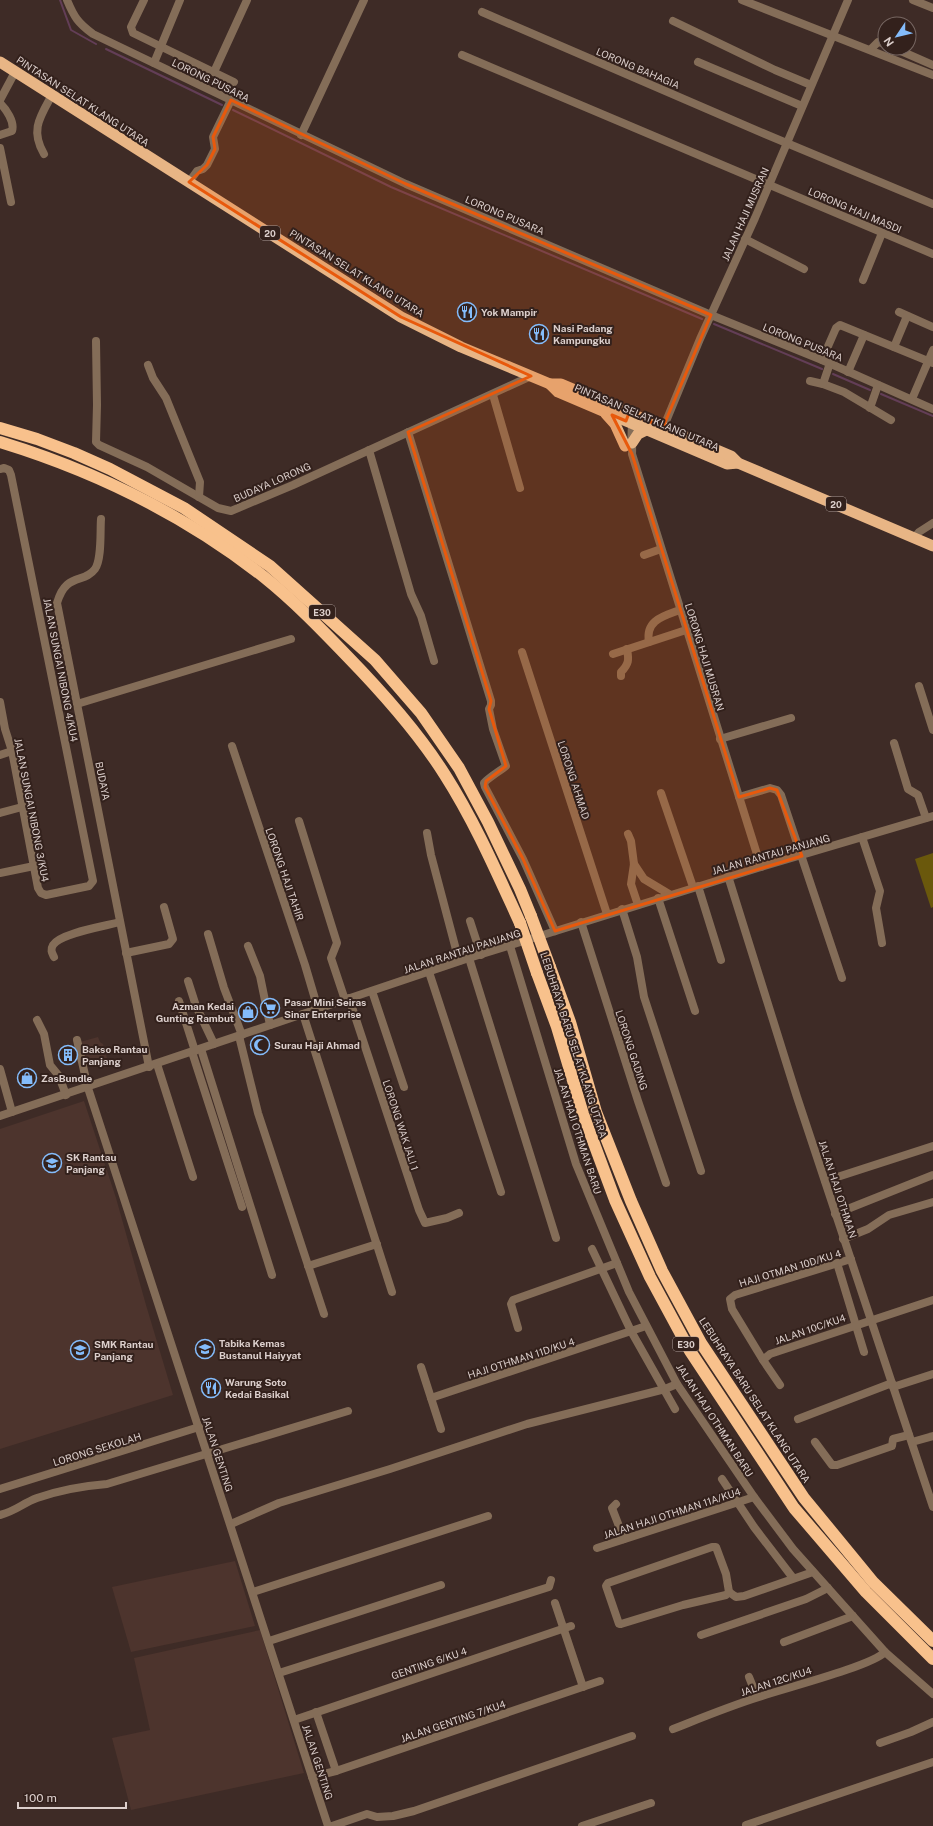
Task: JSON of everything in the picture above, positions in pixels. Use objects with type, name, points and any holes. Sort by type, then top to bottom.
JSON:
[{"type":"highway","name":"PINTASAN SELAT KLANG UTARA","points":[[0,62],[402,317],[461,347],[550,384],[558,392],[604,412],[630,418],[646,430],[661,431]]},
{"type":"highway","name":"PINTASAN SELAT KLANG UTARA","points":[[550,384],[561,384],[630,418],[661,431],[731,456],[738,463],[933,546]]},
{"type":"highway","points":[[604,412],[615,424],[630,448],[638,434],[646,430]]},
{"type":"highway","name":"LEBUHRAYA BARU SELAT KLANG UTARA","points":[[0,428],[37,439],[95,462],[151,490],[184,508],[270,566],[375,660],[421,713],[460,768],[520,889],[570,1022],[596,1112],[631,1201],[662,1271],[701,1343],[804,1498],[873,1582],[933,1641]]},
{"type":"highway","name":"LEBUHRAYA BARU SELAT KLANG UTARA","points":[[0,442],[70,466],[144,500],[181,521],[248,565],[309,616],[362,671],[406,721],[445,775],[477,830],[520,923],[557,1026],[583,1114],[615,1200],[650,1277],[690,1351],[794,1508],[866,1592],[933,1659]]},
{"type":"street","name":"LORONG PUSARA","points":[[68,0],[73,16],[93,34],[301,135],[406,184],[711,316],[826,362],[933,408]]},
{"type":"street","points":[[144,0],[131,30],[133,33],[234,82]]},
{"type":"street","points":[[154,63],[180,0]]},
{"type":"street","points":[[214,72],[247,0]]},
{"type":"street","points":[[301,135],[364,0]]},
{"type":"street","points":[[742,0],[871,49],[933,75]]},
{"type":"street","name":"JALAN HAJI MUSRAN","points":[[661,431],[802,106],[805,83],[832,35],[848,0]]},
{"type":"street","points":[[913,0],[933,8]]},
{"type":"street","name":"LORONG BAHAGIA","points":[[482,12],[786,143],[933,204]]},
{"type":"street","points":[[673,21],[805,83]]},
{"type":"street","points":[[871,49],[877,43]]},
{"type":"street","name":"LORONG HAJI MASDI","points":[[462,55],[933,254]]},
{"type":"street","points":[[912,56],[933,65]]},
{"type":"street","points":[[698,62],[802,106]]},
{"type":"street","points":[[0,100],[15,72]]},
{"type":"street","points":[[44,154],[39,147],[36,135],[36,125],[52,95]]},
{"type":"street","points":[[189,182],[197,171],[203,169],[207,165],[215,149],[213,137],[231,100]]},
{"type":"street","points":[[0,103],[7,111],[13,127],[12,131],[0,135]]},
{"type":"street","points":[[0,148],[11,202]]},
{"type":"street","points":[[863,280],[882,233]]},
{"type":"street","points":[[745,239],[804,269]]},
{"type":"street","points":[[899,312],[933,327]]},
{"type":"street","points":[[894,347],[907,316]]},
{"type":"street","points":[[823,384],[826,362],[836,328],[840,325],[931,362]]},
{"type":"street","points":[[848,372],[864,335]]},
{"type":"street","name":"BUDAYA LORONG","points":[[96,342],[98,405],[96,442],[99,445],[147,467],[218,508],[231,511],[531,376]]},
{"type":"street","points":[[912,399],[931,362],[933,350]]},
{"type":"street","points":[[148,365],[153,378],[166,398],[200,482],[199,497]]},
{"type":"street","points":[[810,381],[844,392],[891,420]]},
{"type":"street","points":[[870,408],[878,385]]},
{"type":"street","points":[[493,394],[520,488]]},
{"type":"street","name":"LORONG HAJI MUSRAN","points":[[630,418],[623,433],[630,448],[761,866]]},
{"type":"street","points":[[408,432],[489,693],[492,705],[489,709],[490,716],[506,766],[495,776],[486,781],[484,783],[485,787],[523,859],[555,931]]},
{"type":"street","points":[[369,450],[411,594],[421,616],[434,661]]},
{"type":"street","name":"JALAN SUNGAI NIBONG 4/KU4","points":[[0,469],[4,468],[9,470],[11,475],[59,717],[76,790],[93,881],[92,884]]},
{"type":"street","name":"BUDAYA","points":[[101,519],[99,556],[96,567],[92,572],[70,582],[60,592],[57,603],[126,953],[153,1066],[193,1176]]},
{"type":"street","points":[[914,538],[919,532],[933,523]]},
{"type":"street","points":[[644,555],[661,549]]},
{"type":"street","points":[[649,642],[648,633],[651,626],[660,618],[680,610]]},
{"type":"street","points":[[613,654],[686,630]]},
{"type":"street","points":[[77,704],[291,639]]},
{"type":"street","points":[[622,676],[621,672],[627,666],[629,661],[627,649]]},
{"type":"street","name":"LORONG AHMAD","points":[[522,652],[607,914]]},
{"type":"street","points":[[919,686],[933,730]]},
{"type":"street","name":"JALAN SUNGAI NIBONG 3/KU4","points":[[0,702],[5,729],[12,751],[38,888],[41,893],[46,895],[89,886],[92,884]]},
{"type":"street","points":[[720,738],[791,718]]},
{"type":"street","points":[[894,744],[908,789],[918,795],[930,817]]},
{"type":"street","name":"LORONG HAJI TAHIR","points":[[232,746],[305,965],[318,1009]]},
{"type":"street","points":[[0,755],[12,751]]},
{"type":"street","points":[[739,797],[770,788],[777,790],[781,795],[842,978]]},
{"type":"street","points":[[661,793],[721,960]]},
{"type":"street","points":[[0,813],[22,807]]},
{"type":"street","name":"JALAN RANTAU PANJANG","points":[[0,1116],[88,1088],[459,961],[510,946],[669,894],[930,817]]},
{"type":"street","points":[[299,821],[337,943],[331,958],[347,999]]},
{"type":"street","points":[[427,833],[431,855],[459,961]]},
{"type":"street","points":[[628,834],[631,841],[634,864],[631,884],[638,905]]},
{"type":"street","points":[[862,837],[880,891],[876,908],[882,943]]},
{"type":"street","points":[[634,864],[644,879],[669,894]]},
{"type":"street","points":[[0,873],[34,866]]},
{"type":"street","name":"JALAN HAJI OTHMAN","points":[[728,876],[843,1239],[933,1507]]},
{"type":"street","points":[[658,898],[695,1011]]},
{"type":"street","points":[[126,953],[169,944],[173,939],[164,907]]},
{"type":"street","points":[[622,909],[637,957],[644,997],[701,1171]]},
{"type":"street","points":[[470,921],[481,955]]},
{"type":"street","points":[[54,957],[51,951],[53,945],[65,936],[120,922]]},
{"type":"street","name":"LORONG GADING","points":[[581,922],[638,1101],[666,1183]]},
{"type":"street","points":[[208,934],[240,1035],[258,1113],[324,1314]]},
{"type":"street","points":[[248,946],[260,976],[270,1025]]},
{"type":"street","name":"JALAN HAJI OTHMAN BARU","points":[[510,946],[576,1164],[617,1263],[646,1326],[678,1384],[754,1497],[793,1549],[885,1652],[933,1694]]},
{"type":"street","points":[[469,958],[556,1238]]},
{"type":"street","points":[[429,972],[501,1192]]},
{"type":"street","points":[[188,981],[196,1006],[214,1044]]},
{"type":"street","points":[[372,991],[404,1087]]},
{"type":"street","name":"LORONG WAK JALI 1","points":[[347,999],[418,1210],[425,1223],[447,1218],[459,1213]]},
{"type":"street","points":[[179,1002],[272,1275]]},
{"type":"street","points":[[303,1014],[392,1292]]},
{"type":"street","points":[[37,1020],[44,1034],[49,1052],[49,1062],[60,1076],[66,1095]]},
{"type":"street","name":"JALAN GENTING","points":[[77,1040],[88,1088],[328,1826]]},
{"type":"street","points":[[196,1051],[242,1207]]},
{"type":"street","points":[[0,1069],[12,1112]]},
{"type":"street","points":[[825,1181],[933,1146]]},
{"type":"street","points":[[835,1214],[933,1175]]},
{"type":"street","points":[[843,1239],[868,1229],[890,1215],[933,1202]]},
{"type":"street","points":[[308,1266],[377,1244]]},
{"type":"street","points":[[592,1249],[631,1331],[675,1409]]},
{"type":"street","name":"HAJI OTMAN 10D/KU 4","points":[[763,1360],[732,1309],[730,1299],[735,1295],[850,1259]]},
{"type":"street","points":[[518,1328],[511,1304],[513,1300],[601,1270],[617,1263]]},
{"type":"street","points":[[837,1263],[864,1352]]},
{"type":"street","name":"JALAN 10C/KU4","points":[[763,1360],[770,1354],[871,1319],[933,1300]]},
{"type":"street","name":"HAJI OTHMAN 11D/KU 4","points":[[431,1398],[646,1326]]},
{"type":"street","points":[[763,1360],[780,1385]]},
{"type":"street","points":[[421,1367],[441,1429]]},
{"type":"street","points":[[798,1419],[893,1385],[933,1374]]},
{"type":"street","points":[[231,1524],[279,1503],[390,1469],[527,1424],[665,1389],[678,1384]]},
{"type":"street","points":[[0,1515],[13,1512],[35,1499],[77,1486],[107,1484],[348,1411]]},
{"type":"street","name":"LORONG SEKOLAH","points":[[0,1489],[199,1427]]},
{"type":"street","points":[[815,1442],[828,1461],[832,1465],[837,1465],[892,1446],[894,1439],[933,1436]]},
{"type":"street","points":[[722,1479],[754,1527],[793,1578]]},
{"type":"street","name":"JALAN HAJI OTHMAN 11A/KU4","points":[[597,1548],[754,1497]]},
{"type":"street","points":[[616,1504],[612,1508],[624,1539]]},
{"type":"street","points":[[253,1592],[488,1516]]},
{"type":"street","points":[[729,1592],[726,1595],[683,1605],[621,1624],[606,1586],[608,1583],[712,1547],[716,1548],[726,1574],[729,1592],[736,1597],[744,1596],[813,1572]]},
{"type":"street","points":[[279,1673],[549,1587],[551,1580]]},
{"type":"street","points":[[269,1641],[441,1585]]},
{"type":"street","points":[[701,1635],[806,1599],[828,1588]]},
{"type":"street","points":[[556,1603],[567,1627],[583,1687]]},
{"type":"street","points":[[784,1642],[853,1616]]},
{"type":"street","name":"GENTING 6/KU 4","points":[[294,1720],[567,1627]]},
{"type":"street","name":"JALAN 12C/KU4","points":[[673,1729],[757,1697],[856,1666],[881,1656],[885,1652]]},
{"type":"street","points":[[749,1677],[757,1697]]},
{"type":"street","name":"JALAN GENTING 7/KU4","points":[[312,1777],[336,1771],[600,1681]]},
{"type":"street","points":[[316,1712],[336,1771]]},
{"type":"street","points":[[880,1743],[933,1722]]},
{"type":"street","points":[[332,1826],[367,1814],[377,1817],[393,1816],[414,1811],[632,1736]]},
{"type":"street","points":[[746,1825],[933,1762]]},
{"type":"street","points":[[582,1826],[651,1803]]},
{"type":"highlighted area","points":[[231,100],[406,184],[711,315],[663,427],[629,413],[626,421],[612,415],[632,454],[739,797],[770,788],[777,790],[802,856],[555,931],[523,859],[485,787],[486,781],[506,766],[489,709],[491,701],[408,432],[531,376],[401,317],[189,182],[207,165],[215,149],[213,137]]},
{"type":"shaded area","points":[[933,853],[933,907],[931,908],[915,859]]},
{"type":"shaded area","points":[[98,1037],[100,1042],[103,1044],[107,1058],[84,1065],[80,1042]]},
{"type":"shaded area","name":"SMK Rantau Panjang","points":[[84,1101],[116,1198],[173,1395],[0,1449],[0,1129]]},
{"type":"shaded area","points":[[235,1561],[255,1626],[131,1652],[112,1587]]},
{"type":"shaded area","points":[[260,1630],[304,1773],[131,1810],[112,1738],[150,1730],[134,1658]]},
{"type":"waterway","points":[[60,0],[71,30],[96,44]]},
{"type":"waterway","points":[[106,49],[222,105]]},
{"type":"waterway","points":[[233,110],[391,187],[702,319]]},
{"type":"waterway","points":[[714,324],[822,369]]},
{"type":"waterway","points":[[833,374],[870,390]]},
{"type":"waterway","points":[[881,394],[933,416]]},
{"type":"place","name":"Yok Mampir","points":[[467,312]]},
{"type":"place","name":"Nasi Padang Kampungku","points":[[539,334]]},
{"type":"place","name":"Pasar Mini Seiras Sinar Enterprise","points":[[270,1008]]},
{"type":"place","name":"Azman Kedai Gunting Rambut","points":[[248,1012]]},
{"type":"place","name":"Surau Haji Ahmad","points":[[260,1045]]},
{"type":"place","name":"Bakso Rantau Panjang","points":[[68,1055]]},
{"type":"place","name":"ZasBundle","points":[[27,1078]]},
{"type":"place","name":"SK Rantau Panjang","points":[[52,1163]]},
{"type":"place","name":"Tabika Kemas Bustanul Haiyyat","points":[[205,1349]]},
{"type":"place","name":"SMK Rantau Panjang","points":[[80,1350]]},
{"type":"place","name":"Warung Soto Kedai Basikal","points":[[211,1388]]}]
